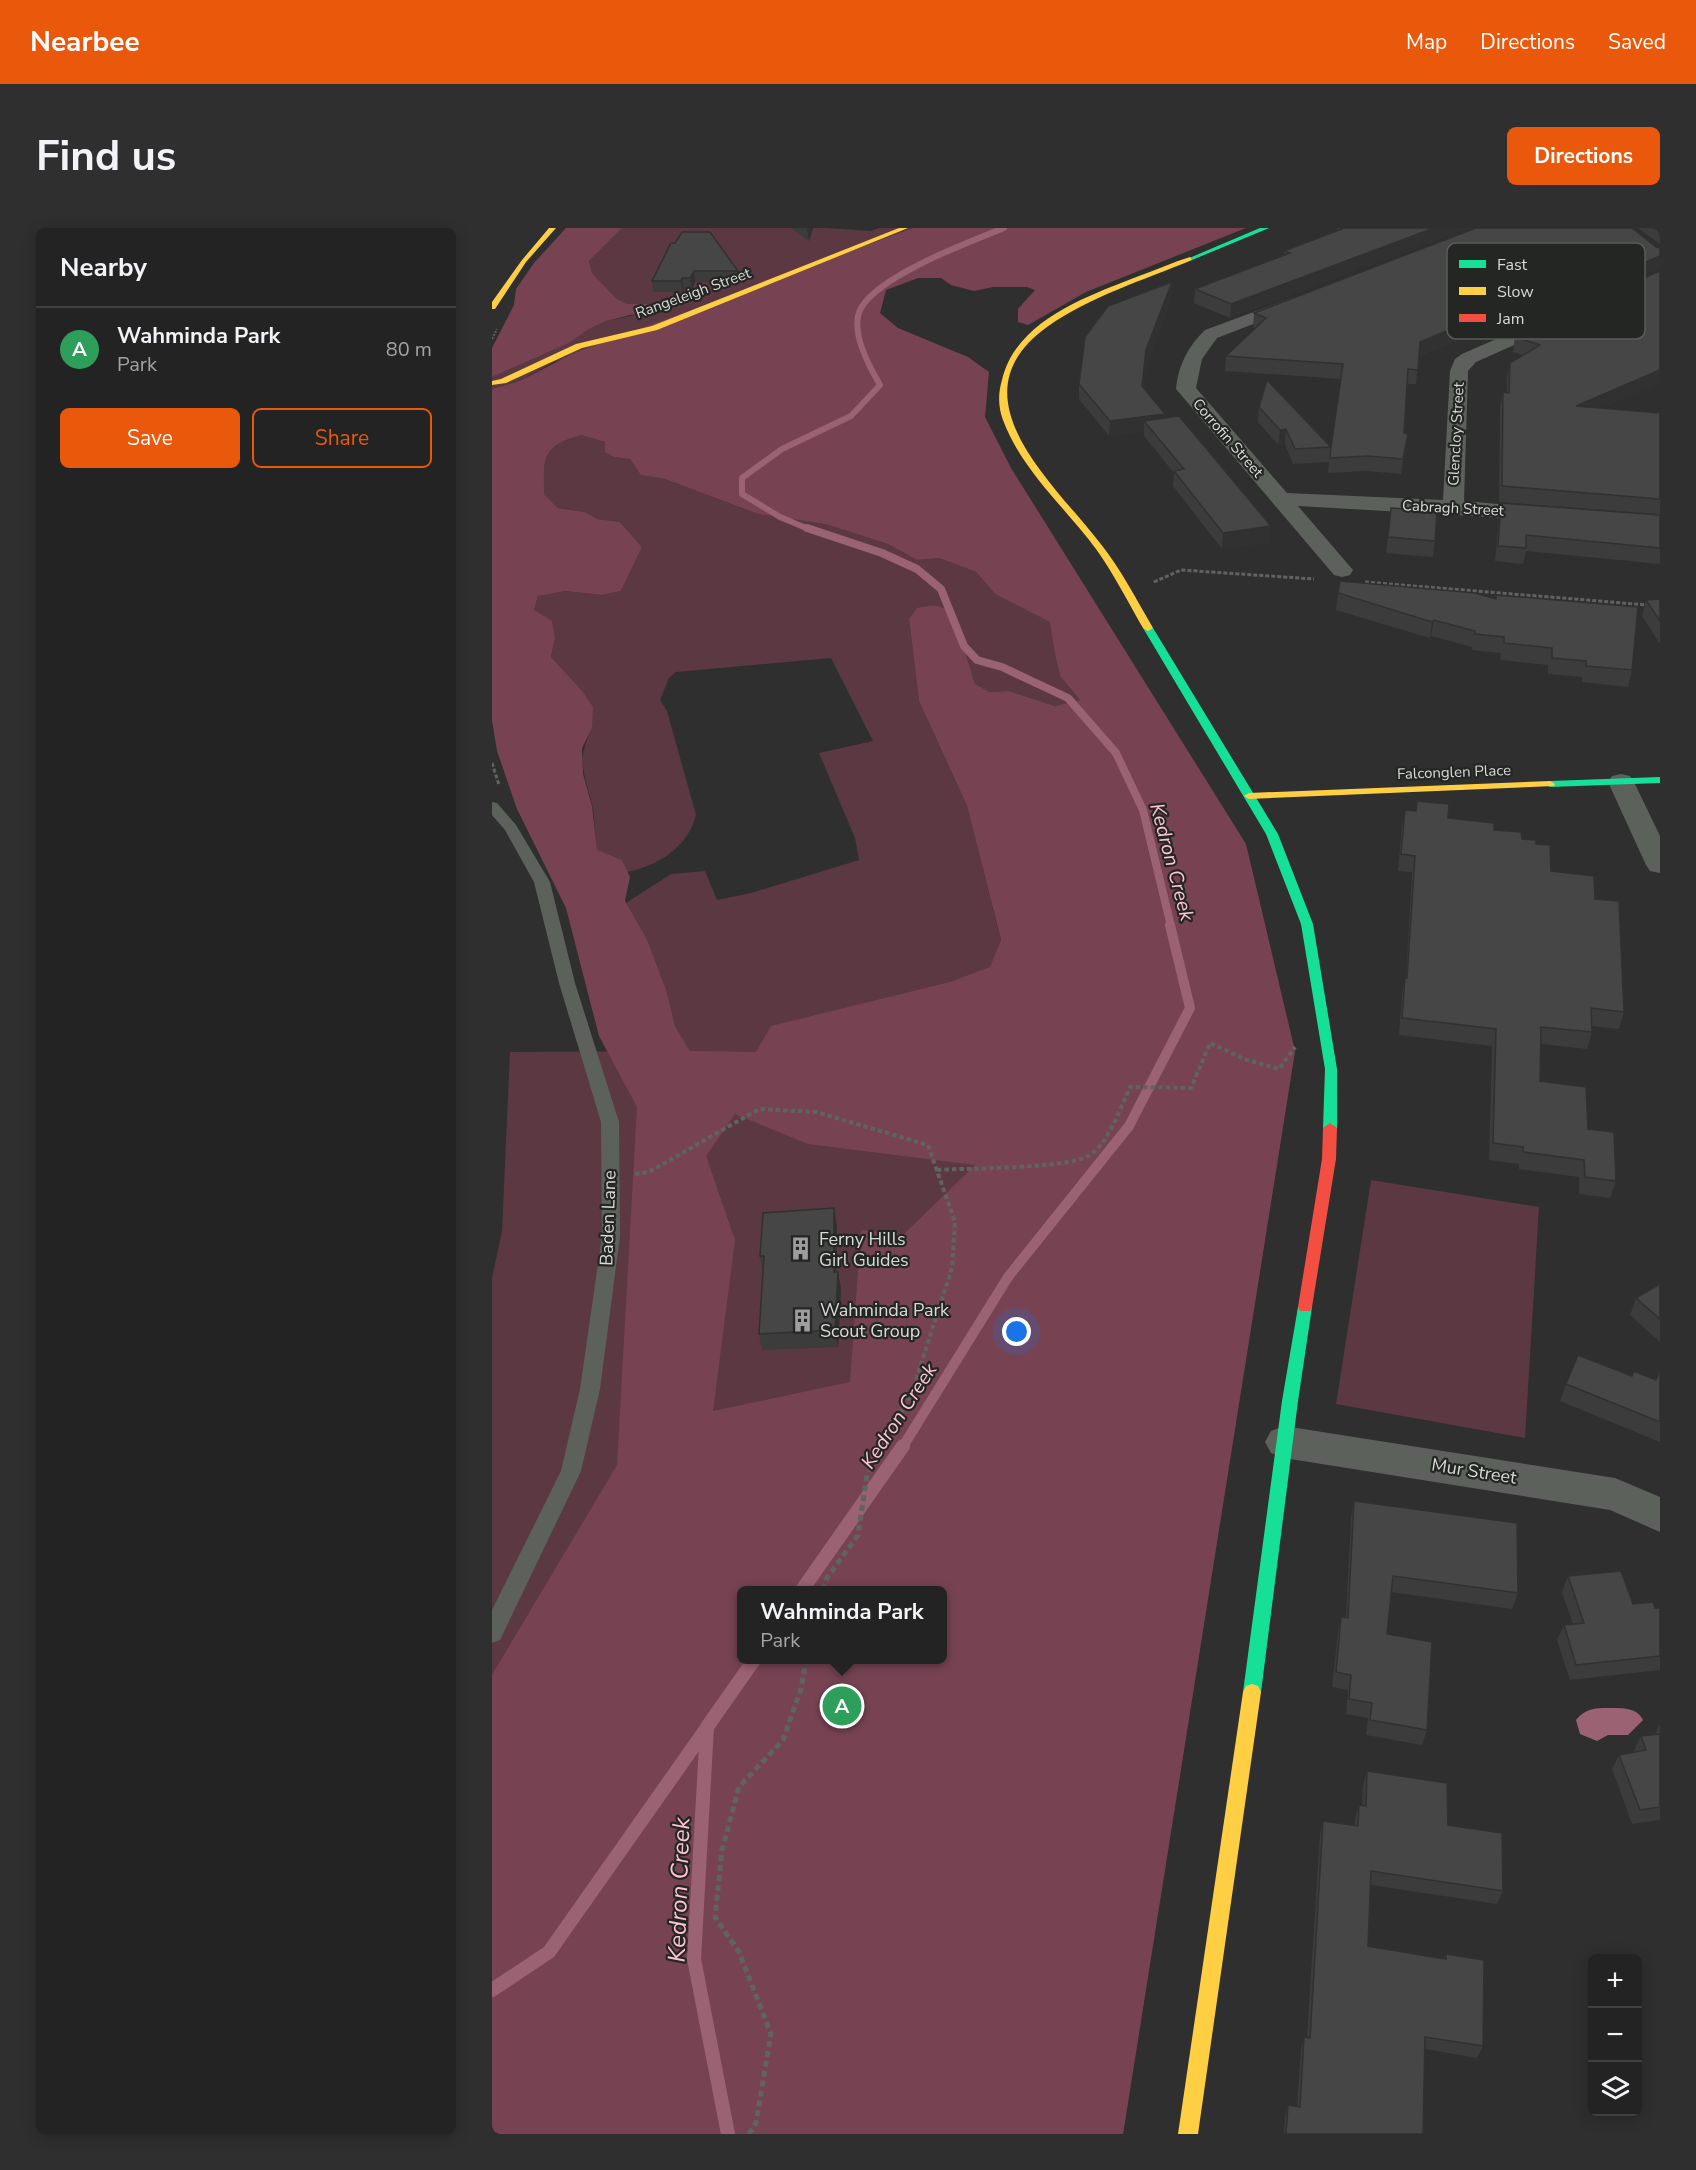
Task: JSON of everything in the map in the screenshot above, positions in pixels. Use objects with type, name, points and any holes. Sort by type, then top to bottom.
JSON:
[{"type":"street","points":[[492,307],[524,261],[553,228]]},
{"type":"street","name":"Rangeleigh Street","points":[[492,383],[503,381],[579,346],[654,328],[905,228]]},
{"type":"street","points":[[1188,2134],[1253,1687],[1284,1442],[1329,1159],[1331,1069],[1307,924],[1272,834],[1100,549],[1020,448],[1005,417],[1003,396],[1006,376],[1028,339],[1061,315],[1092,299],[1266,228]]},
{"type":"street","name":"Corrofin Street","points":[[1314,295],[1211,334],[1200,343],[1186,380],[1186,389],[1342,570]]},
{"type":"street","name":"Glencloy Street","points":[[1453,507],[1459,371],[1462,363],[1469,358],[1513,339]]},
{"type":"street","name":"Cabragh Street","points":[[1282,499],[1453,507],[1568,516]]},
{"type":"street","name":"Falconglen Place","points":[[1249,796],[1660,780]]},
{"type":"street","points":[[1621,782],[1660,865]]},
{"type":"street","name":"Mur Street","points":[[1284,1442],[1615,1494],[1660,1515]]},
{"type":"lane","name":"Baden Lane","points":[[492,806],[511,828],[542,882],[567,983],[610,1122],[611,1178],[611,1236],[608,1260],[590,1389],[571,1471],[492,1633]]},
{"type":"path","points":[[1148,584],[1180,570],[1325,579],[1328,572],[1342,570]]},
{"type":"path","points":[[1360,582],[1648,605]]},
{"type":"path","points":[[938,1170],[1067,1161],[1090,1155],[1108,1130],[1130,1088],[1191,1088],[1210,1043],[1257,1065],[1279,1069],[1302,1037],[1324,1032]]},
{"type":"path","points":[[611,1178],[649,1172],[759,1109],[816,1112],[928,1145],[955,1222],[952,1268],[912,1392],[867,1475],[858,1535],[827,1578],[825,1586]]},
{"type":"path","points":[[749,2134],[756,2123],[771,2034],[739,1952],[715,1917],[722,1850],[739,1787],[783,1740],[801,1689],[805,1664]]},
{"type":"shaded area","points":[[566,228],[622,228],[589,261],[592,273],[617,299],[627,304],[653,304],[654,309],[606,321],[589,329],[569,343],[492,377],[492,348],[514,305],[516,289],[534,263]]},
{"type":"shaded area","points":[[622,228],[827,228],[871,231],[879,228],[913,228],[552,363],[520,381],[492,389],[492,377],[569,343],[589,329],[606,321],[631,316],[647,304],[627,304],[617,299],[592,273],[589,261]]},
{"type":"shaded area","points":[[913,228],[1246,228],[1086,292],[1028,325],[1018,322],[1018,309],[1035,290],[1027,287],[993,287],[974,291],[951,285],[941,278],[918,278],[886,290],[880,313],[898,328],[968,357],[989,372],[985,417],[1011,468],[1246,844],[1295,1051],[1123,2134],[492,2134],[492,1675],[617,1465],[637,1107],[599,1036],[566,908],[517,809],[497,751],[492,720],[492,389],[520,381],[572,354]],"holes":[[[581,435],[605,442],[605,452],[614,457],[630,459],[641,475],[665,479],[758,514],[825,524],[888,544],[917,560],[939,558],[976,572],[995,594],[1050,622],[1060,676],[1080,700],[1055,706],[1009,691],[990,692],[975,684],[954,616],[946,609],[932,606],[917,608],[909,619],[919,701],[967,806],[1001,940],[990,967],[950,982],[771,1026],[756,1052],[690,1051],[675,1026],[667,992],[647,939],[625,901],[630,877],[622,860],[597,850],[592,806],[583,774],[582,748],[592,728],[593,707],[582,691],[551,657],[555,638],[552,621],[534,610],[538,596],[566,591],[602,595],[621,591],[642,547],[620,522],[597,519],[585,512],[558,508],[544,494],[545,462],[552,449],[568,439]],[[735,1114],[808,1144],[975,1165],[904,1234],[861,1230],[850,1382],[713,1411],[735,1240],[706,1156]]]},
{"type":"shaded area","points":[[581,435],[605,442],[614,457],[630,459],[642,475],[665,479],[758,514],[825,524],[888,544],[917,560],[939,558],[976,572],[995,594],[1051,622],[1060,676],[1080,700],[1055,706],[1009,691],[990,692],[975,684],[954,616],[909,619],[919,701],[967,806],[1001,941],[990,968],[757,1052],[1295,1051],[1123,2134],[492,2134],[492,1278],[502,1231],[510,1052],[690,1051],[675,1026],[667,992],[647,939],[626,903],[671,874],[705,871],[717,900],[751,893],[859,860],[855,838],[819,753],[873,741],[831,658],[676,672],[669,678],[660,700],[667,711],[696,815],[692,826],[679,846],[660,860],[639,869],[627,872],[622,860],[597,851],[593,810],[583,766],[584,750],[592,728],[562,671],[551,657],[555,638],[534,610],[538,596],[566,591],[602,595],[621,591],[642,547],[620,522],[597,519],[585,512],[558,508],[544,494],[545,462],[552,449],[558,444]]},
{"type":"shaded area","points":[[1371,1180],[1539,1207],[1525,1438],[1336,1404]]},
{"type":"shaded area","points":[[1614,1708],[1635,1711],[1643,1720],[1628,1735],[1608,1735],[1597,1741],[1580,1734],[1576,1720],[1580,1716],[1588,1710]]},
{"type":"building","points":[[1340,228],[1434,228],[1231,304],[1195,289],[1290,253],[1284,251],[1342,229]]},
{"type":"building","points":[[1476,228],[1632,228],[1660,248],[1660,256],[1645,262],[1645,243],[1447,243],[1447,331],[1420,342],[1418,370],[1408,369],[1404,433],[1408,434],[1403,459],[1368,456],[1330,458],[1343,364],[1226,356],[1266,318],[1254,313]]},
{"type":"building","points":[[682,232],[710,232],[738,271],[694,271],[690,278],[682,278],[681,281],[652,281],[671,243],[675,243]]},
{"type":"building","points":[[1660,271],[1660,370],[1576,406],[1660,413],[1660,499],[1502,486],[1503,392],[1509,393],[1510,363],[1540,345],[1521,339],[1645,339],[1645,278]]},
{"type":"building","points":[[1172,282],[1146,350],[1142,386],[1165,414],[1110,421],[1079,384],[1085,337],[1108,306]]},
{"type":"building","points":[[1267,380],[1331,447],[1295,449],[1286,429],[1280,430],[1259,407]]},
{"type":"building","points":[[1179,416],[1271,526],[1223,533],[1174,471],[1184,469],[1144,421]]},
{"type":"building","points":[[1501,503],[1660,515],[1660,548],[1526,535],[1526,548],[1498,546]]},
{"type":"building","points":[[1391,508],[1437,511],[1435,541],[1388,537]]},
{"type":"building","points":[[1340,581],[1475,593],[1496,599],[1496,595],[1638,607],[1632,670],[1586,666],[1586,661],[1552,658],[1552,648],[1504,643],[1504,637],[1475,634],[1475,631],[1434,620],[1432,622],[1338,593]]},
{"type":"building","points":[[1660,599],[1660,621],[1646,600]]},
{"type":"building","points":[[1417,801],[1449,804],[1448,818],[1494,823],[1494,830],[1521,832],[1522,839],[1536,840],[1536,844],[1550,845],[1551,871],[1594,876],[1595,899],[1619,901],[1624,1012],[1591,1008],[1592,1032],[1541,1027],[1540,1081],[1586,1087],[1588,1129],[1614,1132],[1616,1181],[1585,1177],[1584,1160],[1523,1152],[1523,1147],[1493,1143],[1496,1029],[1402,1018],[1415,856],[1401,854],[1405,810],[1416,811]]},
{"type":"building","points":[[834,1208],[834,1272],[838,1272],[835,1330],[759,1334],[764,1256],[760,1256],[763,1213]]},
{"type":"building","points":[[1660,1284],[1660,1319],[1636,1298]]},
{"type":"building","points":[[1578,1355],[1632,1376],[1634,1371],[1656,1380],[1660,1370],[1660,1422],[1566,1384]]},
{"type":"building","points":[[1354,1501],[1517,1523],[1518,1593],[1393,1576],[1387,1634],[1432,1642],[1427,1730],[1370,1720],[1372,1703],[1349,1699],[1351,1675],[1336,1672],[1341,1617],[1348,1618]]},
{"type":"building","points":[[1621,1571],[1633,1604],[1653,1602],[1655,1608],[1660,1608],[1660,1656],[1576,1665],[1564,1625],[1584,1623],[1568,1576]]},
{"type":"building","points":[[1660,1734],[1660,1807],[1640,1810],[1619,1755],[1646,1750],[1641,1736]]},
{"type":"building","points":[[1367,1771],[1447,1783],[1448,1825],[1502,1833],[1503,1891],[1371,1871],[1368,1946],[1446,1959],[1446,1954],[1484,1960],[1483,2046],[1425,2037],[1423,2134],[1286,2134],[1288,2105],[1300,2107],[1304,2037],[1310,2038],[1323,1821],[1358,1826],[1359,1805],[1366,1806]]},
{"type":"waterway","name":"Kedron Creek","points":[[811,530],[780,517],[742,494],[742,478],[782,449],[851,416],[880,385],[862,348],[857,327],[861,308],[871,296],[886,284],[926,261],[1004,228]]},
{"type":"waterway","name":"Kedron Creek","points":[[807,528],[882,553],[917,569],[941,589],[964,646],[977,660],[1002,667],[1068,698],[1116,753],[1143,810],[1171,926]]},
{"type":"waterway","name":"Kedron Creek","points":[[902,1448],[1008,1277],[1129,1126],[1190,1008],[1170,925]]},
{"type":"waterway","name":"Kedron Creek","points":[[805,1586],[903,1446]]},
{"type":"waterway","name":"Kedron Creek","points":[[728,2134],[694,1959],[707,1727],[751,1664]]},
{"type":"waterway","points":[[492,1990],[549,1952],[706,1729]]},
{"type":"traffic: fast","points":[[1190,259],[1266,228]]},
{"type":"traffic: fast","points":[[1148,628],[1272,834],[1307,924],[1331,1069],[1330,1128]]},
{"type":"traffic: fast","points":[[1550,784],[1660,780]]},
{"type":"traffic: fast","points":[[1252,1692],[1290,1401],[1305,1307]]},
{"type":"traffic: slow","points":[[492,307],[524,261],[553,228]]},
{"type":"traffic: slow","points":[[492,383],[503,381],[579,346],[654,328],[905,228]]},
{"type":"traffic: slow","points":[[1148,628],[1099,547],[1047,485],[1023,452],[1006,418],[1004,387],[1015,356],[1028,339],[1044,326],[1083,303],[1190,259]]},
{"type":"traffic: slow","points":[[1249,796],[1550,784]]},
{"type":"traffic: slow","points":[[1188,2134],[1252,1692]]},
{"type":"traffic: jam","points":[[1305,1307],[1329,1159],[1330,1128]]},
{"type":"place","name":"Ferny Hills Girl Guides","points":[[801,1249]]},
{"type":"place","name":"Wahminda Park Scout Group","points":[[802,1320]]},
{"type":"place","name":"Wahminda Park","points":[[842,1706]]}]
